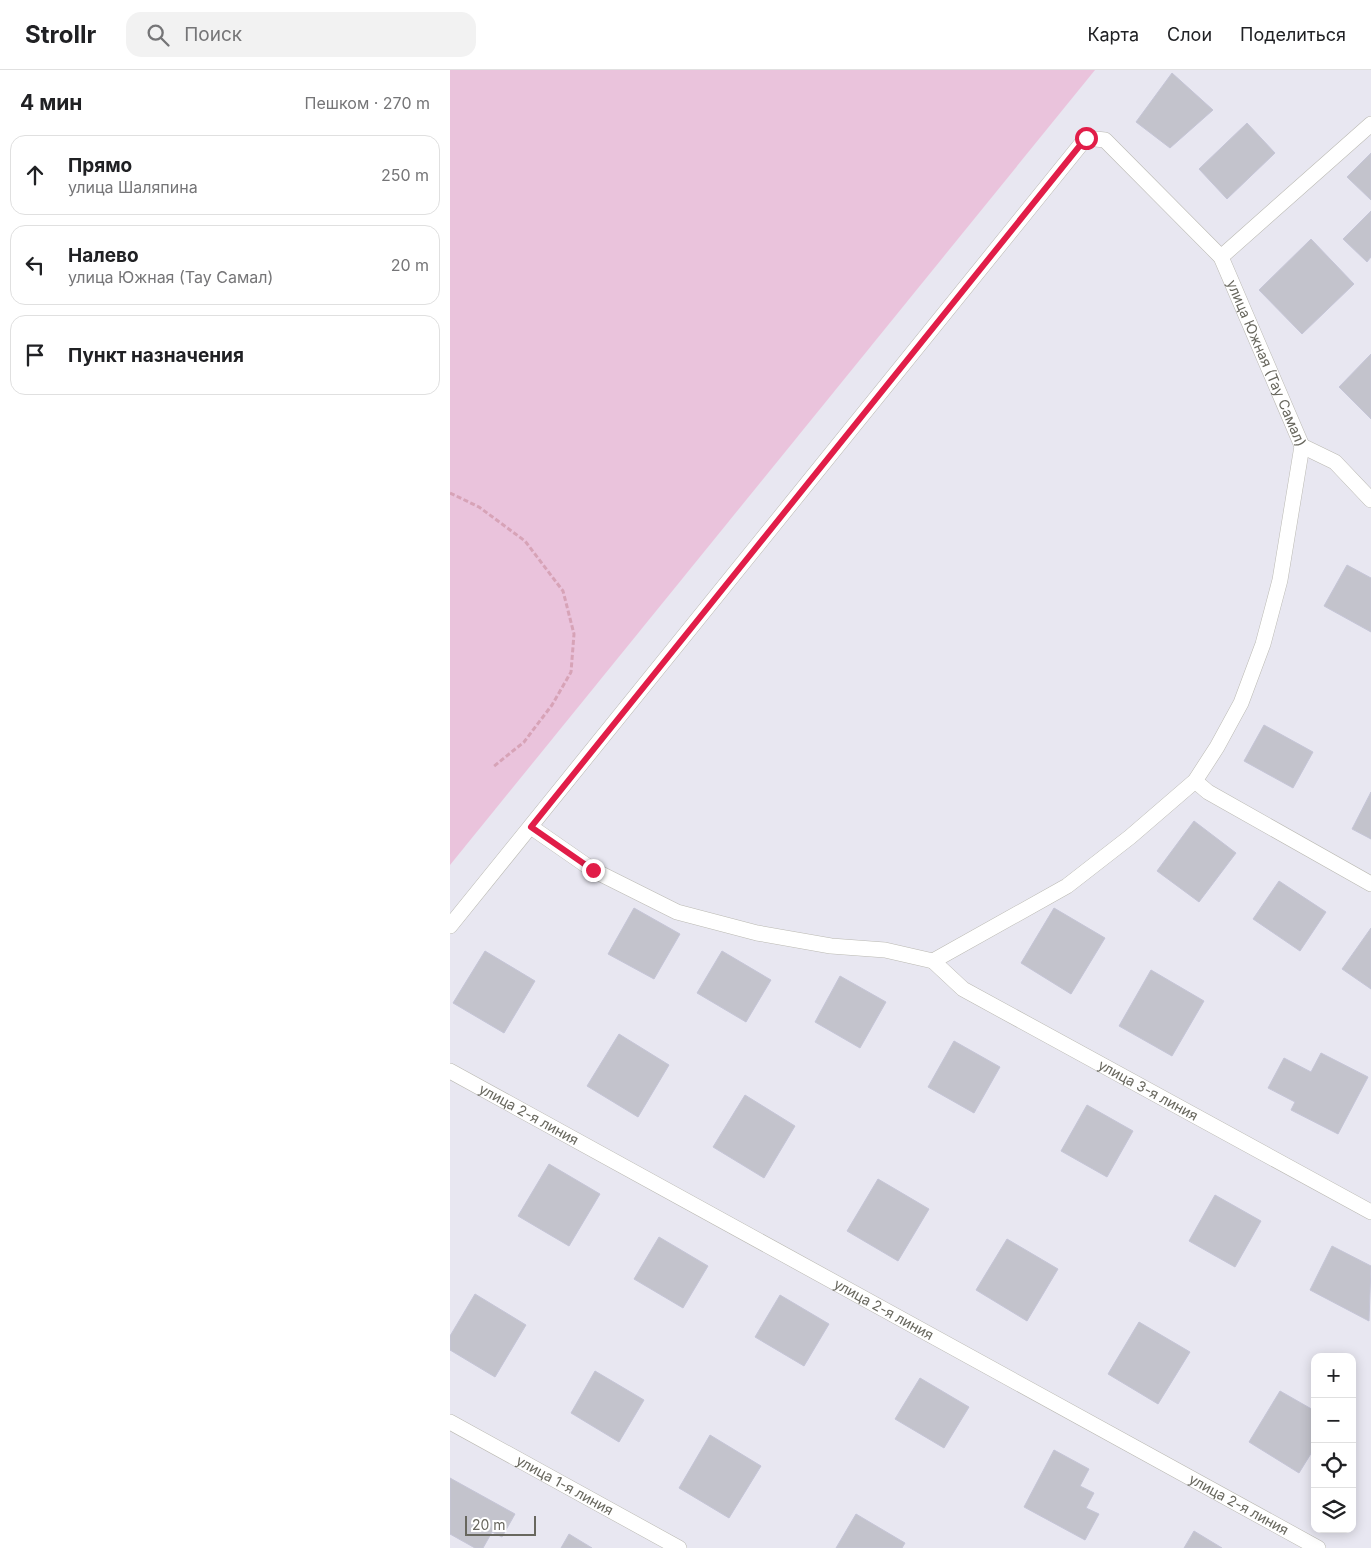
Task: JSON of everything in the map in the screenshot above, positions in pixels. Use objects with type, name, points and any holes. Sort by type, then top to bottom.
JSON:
[{"type":"street","points":[[1221,257],[1371,124]]},
{"type":"street","name":"улица Южная (Тау Самал)","points":[[531,827],[1086,138],[1105,140],[1221,257],[1302,446],[1280,580],[1263,644],[1241,703],[1217,747],[1195,781],[1130,837],[1067,886],[933,961]]},
{"type":"street","points":[[1302,446],[1335,462],[1371,500]]},
{"type":"street","points":[[1195,781],[1208,792],[1371,884]]},
{"type":"street","points":[[450,926],[531,827],[593,870],[677,912],[757,933],[831,946],[885,950],[933,961]]},
{"type":"street","name":"улица 3-я линия","points":[[933,961],[964,989],[1371,1212]]},
{"type":"street","name":"улица 2-я линия","points":[[450,1071],[1318,1548]]},
{"type":"street","name":"улица 1-я линия","points":[[450,1422],[679,1548]]},
{"type":"path","points":[[450,493],[480,507],[525,541],[562,591],[574,634],[571,672],[552,705],[524,742],[493,768]]},
{"type":"shaded area","points":[[450,70],[1095,70],[450,865]]},
{"type":"building","points":[[1172,73],[1213,110],[1170,148],[1136,122]]},
{"type":"building","points":[[1247,123],[1275,153],[1227,199],[1199,169]]},
{"type":"building","points":[[1371,153],[1371,200],[1347,177]]},
{"type":"building","points":[[1371,211],[1371,257],[1367,262],[1343,239]]},
{"type":"building","points":[[1311,239],[1354,284],[1302,334],[1259,290]]},
{"type":"building","points":[[1371,354],[1371,419],[1339,387]]},
{"type":"building","points":[[1347,565],[1371,578],[1371,632],[1324,606]]},
{"type":"building","points":[[1264,725],[1313,752],[1293,788],[1244,761]]},
{"type":"building","points":[[1371,792],[1371,839],[1352,829]]},
{"type":"building","points":[[1194,821],[1236,853],[1199,902],[1157,871]]},
{"type":"building","points":[[1279,881],[1326,912],[1300,951],[1253,919]]},
{"type":"building","points":[[634,908],[680,934],[654,979],[608,954]]},
{"type":"building","points":[[1054,908],[1105,938],[1071,994],[1021,963]]},
{"type":"building","points":[[1371,928],[1371,989],[1342,969]]},
{"type":"building","points":[[485,951],[535,981],[504,1033],[453,1003]]},
{"type":"building","points":[[722,951],[771,980],[746,1022],[697,993]]},
{"type":"building","points":[[1151,970],[1204,1001],[1172,1056],[1119,1026]]},
{"type":"building","points":[[840,976],[886,1002],[860,1048],[815,1022]]},
{"type":"building","points":[[619,1034],[669,1065],[638,1117],[587,1086]]},
{"type":"building","points":[[954,1041],[1000,1067],[974,1113],[928,1087]]},
{"type":"building","points":[[1321,1053],[1368,1077],[1338,1134],[1291,1110],[1295,1102],[1268,1088],[1284,1058],[1311,1072]]},
{"type":"building","points":[[745,1095],[795,1126],[764,1178],[713,1147]]},
{"type":"building","points":[[1087,1105],[1133,1131],[1107,1177],[1061,1151]]},
{"type":"building","points":[[549,1164],[600,1194],[569,1246],[518,1216]]},
{"type":"building","points":[[878,1179],[929,1209],[898,1261],[847,1231]]},
{"type":"building","points":[[1215,1195],[1261,1221],[1235,1267],[1189,1241]]},
{"type":"building","points":[[659,1237],[708,1266],[683,1308],[634,1279]]},
{"type":"building","points":[[1007,1239],[1058,1269],[1027,1321],[976,1290]]},
{"type":"building","points":[[1332,1246],[1371,1266],[1369,1321],[1310,1290]]},
{"type":"building","points":[[475,1294],[526,1325],[495,1377],[450,1350],[450,1336]]},
{"type":"building","points":[[780,1295],[829,1324],[804,1366],[755,1337]]},
{"type":"building","points":[[1139,1322],[1190,1352],[1158,1404],[1108,1374]]},
{"type":"building","points":[[595,1371],[644,1400],[619,1442],[571,1413]]},
{"type":"building","points":[[920,1378],[969,1407],[944,1448],[895,1419]]},
{"type":"building","points":[[1280,1391],[1311,1409],[1311,1454],[1299,1473],[1249,1442]]},
{"type":"building","points":[[710,1435],[761,1466],[729,1518],[679,1488]]},
{"type":"building","points":[[1054,1450],[1089,1469],[1080,1486],[1094,1493],[1086,1508],[1099,1514],[1085,1540],[1024,1507]]},
{"type":"building","points":[[450,1478],[515,1514],[502,1537],[492,1532],[483,1548],[475,1548],[450,1534]]},
{"type":"building","points":[[856,1514],[905,1543],[902,1548],[836,1548]]},
{"type":"building","points":[[1194,1531],[1222,1548],[1184,1548]]},
{"type":"building","points":[[569,1534],[592,1548],[561,1548]]},
{"type":"route","points":[[593,870],[531,827],[1086,138]]}]
